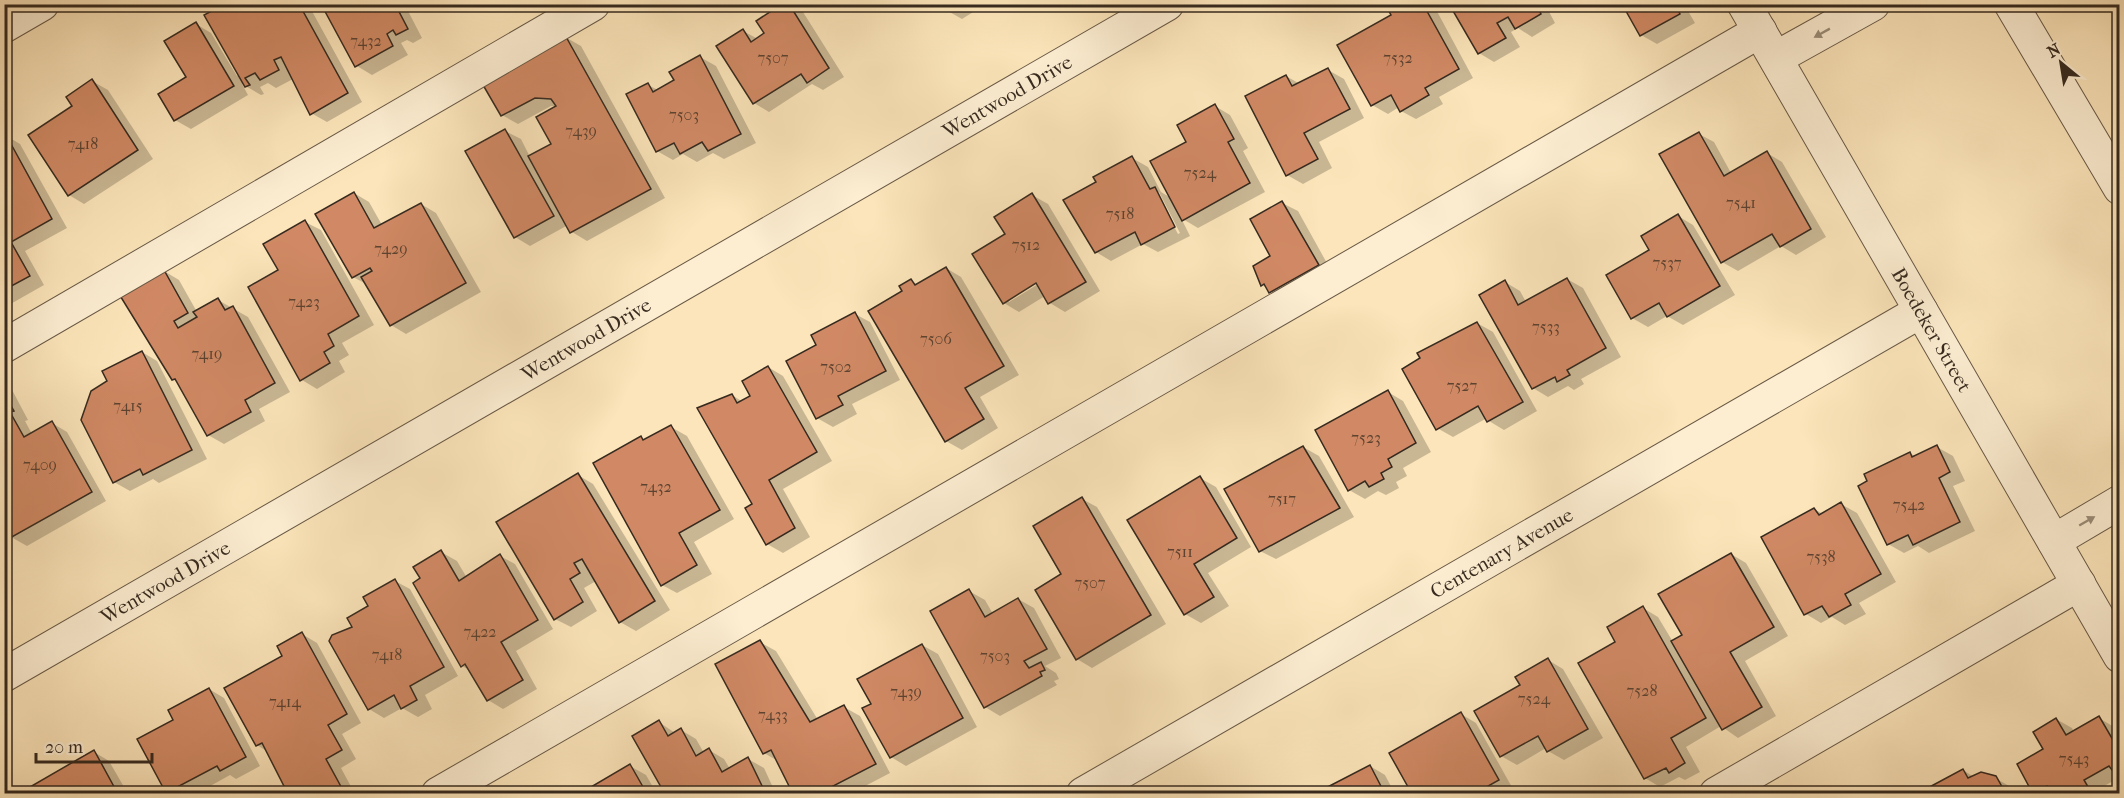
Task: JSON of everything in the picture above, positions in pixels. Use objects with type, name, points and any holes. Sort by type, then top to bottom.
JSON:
[{"type":"street","points":[[4,26],[42,4]]},
{"type":"street","points":[[4,346],[593,4]]},
{"type":"street","name":"Wentwood Drive","points":[[4,675],[1167,4]]},
{"type":"street","points":[[2011,4],[2120,188]]},
{"type":"street","points":[[1776,58],[1871,6]]},
{"type":"street","points":[[438,794],[1752,18]]},
{"type":"street","name":"Boedeker Street","points":[[1752,18],[2079,584],[2111,622],[2120,656]]},
{"type":"street","name":"Centenary Avenue","points":[[1083,794],[1921,311]]},
{"type":"street","points":[[2054,540],[2120,502]]},
{"type":"street","points":[[1716,794],[2079,584]]},
{"type":"building","points":[[225,4],[244,4],[248,11],[259,4],[299,4],[348,93],[310,115],[281,57],[274,60],[279,70],[260,80],[255,73],[245,78],[250,85],[245,87],[204,15]]},
{"type":"building","points":[[321,4],[395,4],[408,29],[396,35],[393,30],[387,34],[393,46],[355,67]]},
{"type":"building","points":[[782,4],[789,4],[829,68],[807,83],[801,74],[753,104],[716,46],[743,29],[751,42],[764,33],[756,21]]},
{"type":"building","points":[[1392,4],[1423,4],[1459,69],[1425,88],[1429,95],[1400,112],[1391,95],[1371,106],[1337,45],[1391,15],[1387,8]]},
{"type":"building","points":[[1449,4],[1536,4],[1541,14],[1515,29],[1508,17],[1497,23],[1506,38],[1478,54]]},
{"type":"building","points":[[1622,4],[1675,4],[1680,14],[1640,36]]},
{"type":"building","points":[[2108,4],[2120,4],[2120,25]]},
{"type":"building","points":[[196,22],[234,86],[174,121],[158,94],[186,77],[164,41]]},
{"type":"building","points":[[565,35],[651,189],[570,233],[528,156],[551,144],[536,117],[556,106],[551,99],[535,98],[501,116],[483,85]]},
{"type":"building","points":[[700,55],[741,134],[708,151],[702,142],[680,154],[674,143],[656,152],[626,94],[648,83],[653,92],[674,80],[669,72]]},
{"type":"building","points":[[1328,68],[1350,109],[1304,133],[1318,159],[1286,176],[1245,96],[1286,75],[1292,86]]},
{"type":"building","points":[[92,79],[138,150],[68,196],[28,135],[72,106],[66,97]]},
{"type":"building","points":[[1215,104],[1234,139],[1228,142],[1250,183],[1182,221],[1150,161],[1186,142],[1177,125]]},
{"type":"building","points":[[505,129],[554,216],[514,238],[465,151]]},
{"type":"building","points":[[1699,132],[1724,176],[1767,151],[1811,229],[1780,247],[1772,234],[1721,263],[1659,154]]},
{"type":"building","points":[[5,133],[52,219],[11,242],[30,276],[4,290]]},
{"type":"building","points":[[1132,156],[1150,189],[1155,187],[1175,227],[1141,245],[1135,232],[1095,253],[1063,200],[1096,182],[1093,177]]},
{"type":"building","points":[[354,192],[374,228],[421,203],[466,283],[390,326],[361,277],[372,271],[370,268],[352,278],[315,214]]},
{"type":"building","points":[[1032,193],[1086,282],[1048,304],[1036,283],[1003,304],[972,254],[1005,234],[994,217]]},
{"type":"building","points":[[1282,201],[1319,265],[1269,293],[1264,284],[1261,286],[1253,266],[1270,256],[1250,219]]},
{"type":"building","points":[[1678,214],[1720,286],[1667,317],[1659,303],[1631,319],[1606,275],[1649,250],[1641,236]]},
{"type":"building","points":[[305,220],[359,316],[328,334],[334,346],[324,352],[330,363],[300,381],[248,287],[278,270],[263,244]]},
{"type":"building","points":[[946,267],[1004,366],[965,388],[984,419],[945,442],[868,311],[902,291],[899,286],[911,279],[915,285]]},
{"type":"building","points":[[164,270],[188,313],[174,321],[178,328],[197,317],[193,312],[218,298],[225,310],[233,306],[275,383],[245,400],[251,412],[207,436],[175,379],[172,380],[119,294]]},
{"type":"building","points":[[1567,278],[1606,348],[1567,370],[1570,375],[1557,382],[1555,377],[1532,389],[1479,295],[1505,280],[1518,305]]},
{"type":"building","points":[[855,312],[886,371],[838,396],[843,405],[816,419],[786,361],[816,345],[811,335]]},
{"type":"building","points":[[1477,322],[1523,402],[1487,422],[1478,406],[1436,430],[1402,369],[1420,358],[1417,353]]},
{"type":"building","points":[[142,351],[192,450],[143,475],[140,469],[113,483],[81,420],[91,391],[107,381],[102,371]]},
{"type":"building","points":[[768,366],[817,452],[769,480],[795,528],[766,545],[745,508],[752,504],[697,408],[732,394],[737,403],[750,396],[742,381]]},
{"type":"building","points":[[1388,390],[1416,443],[1388,459],[1392,467],[1381,473],[1384,479],[1369,487],[1365,481],[1348,491],[1315,430]]},
{"type":"building","points":[[4,394],[14,411],[10,412],[24,437],[52,421],[92,492],[10,538],[4,527]]},
{"type":"building","points":[[671,425],[720,510],[679,533],[697,565],[661,586],[593,463],[641,436],[643,440]]},
{"type":"building","points":[[1937,445],[1950,472],[1939,478],[1960,522],[1913,545],[1908,535],[1887,545],[1858,486],[1867,481],[1864,474],[1910,452],[1912,457]]},
{"type":"building","points":[[1303,446],[1340,508],[1259,552],[1224,489]]},
{"type":"building","points":[[578,473],[655,601],[619,623],[582,559],[574,563],[580,573],[570,579],[583,602],[554,620],[496,522]]},
{"type":"building","points":[[1200,476],[1237,538],[1194,564],[1214,597],[1184,615],[1127,520]]},
{"type":"building","points":[[1082,497],[1151,615],[1076,660],[1035,590],[1061,574],[1033,526]]},
{"type":"building","points":[[1841,502],[1881,574],[1845,594],[1851,605],[1829,617],[1822,606],[1804,615],[1761,537],[1814,508],[1819,515]]},
{"type":"building","points":[[441,550],[459,581],[500,554],[538,620],[501,642],[523,680],[487,701],[465,664],[461,667],[413,583],[420,578],[413,567]]},
{"type":"building","points":[[1731,553],[1774,627],[1730,652],[1762,707],[1722,730],[1671,641],[1682,635],[1658,594]]},
{"type":"building","points":[[395,579],[444,667],[410,686],[417,700],[401,709],[394,695],[368,710],[329,641],[332,635],[352,627],[347,618],[368,606],[363,597]]},
{"type":"building","points":[[969,589],[985,617],[1018,598],[1047,649],[1024,661],[1029,668],[1041,662],[1045,670],[1040,672],[1042,676],[984,708],[930,611]]},
{"type":"building","points":[[1643,606],[1706,718],[1671,738],[1685,763],[1669,773],[1666,768],[1644,779],[1578,663],[1615,642],[1607,627]]},
{"type":"building","points":[[302,632],[347,714],[328,725],[342,750],[326,759],[345,794],[288,794],[262,743],[256,746],[224,688],[282,656],[277,646]]},
{"type":"building","points":[[760,640],[810,722],[844,705],[876,764],[833,786],[837,794],[793,794],[771,750],[763,754],[715,664]]},
{"type":"building","points":[[922,644],[963,718],[890,758],[862,708],[871,704],[857,679]]},
{"type":"building","points":[[1548,658],[1588,729],[1547,752],[1538,736],[1500,757],[1474,711],[1520,685],[1515,677]]},
{"type":"building","points":[[209,688],[246,757],[220,771],[217,766],[166,793],[137,739],[173,720],[168,710]]},
{"type":"building","points":[[1461,712],[1499,780],[1474,794],[1412,794],[1389,753]]},
{"type":"building","points":[[2099,716],[2120,752],[2120,764],[2112,770],[2109,766],[2084,780],[2091,792],[2089,794],[2051,794],[2047,786],[2033,794],[2017,764],[2043,749],[2033,732],[2056,718],[2066,735]]},
{"type":"building","points":[[659,720],[668,736],[681,728],[696,756],[709,748],[722,772],[748,757],[766,794],[665,794],[632,736]]},
{"type":"building","points":[[94,750],[118,794],[25,794],[23,791]]},
{"type":"building","points":[[630,764],[647,794],[579,794]]},
{"type":"building","points":[[1370,765],[1385,794],[1314,794]]},
{"type":"building","points":[[1963,769],[1968,778],[1981,772],[1996,776],[2006,794],[1925,794],[1924,790]]}]
